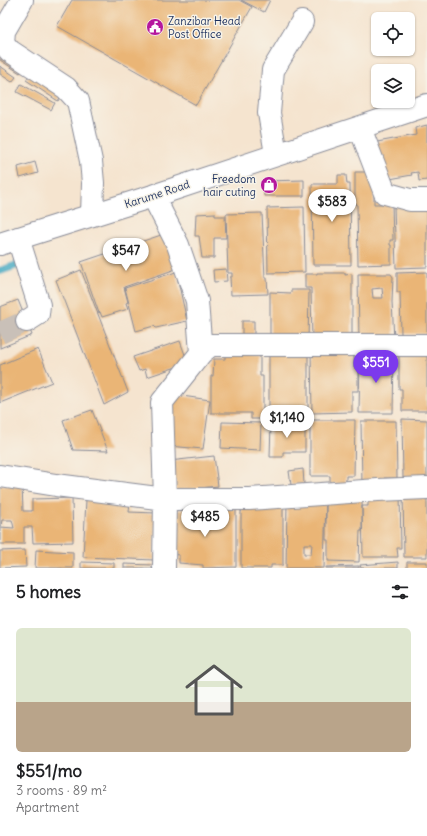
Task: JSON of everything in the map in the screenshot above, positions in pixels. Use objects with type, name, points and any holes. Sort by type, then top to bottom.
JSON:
[{"type":"street","points":[[22,0],[4,31],[3,43],[10,51],[66,88],[78,101],[92,176],[92,215]]},
{"type":"street","points":[[276,154],[269,113],[273,70],[302,22]]},
{"type":"street","name":"Karume Road","points":[[9,241],[153,196],[427,105]]},
{"type":"street","points":[[360,128],[385,193],[410,200],[427,200]]},
{"type":"street","points":[[153,196],[178,245],[196,301],[201,353]]},
{"type":"street","points":[[9,241],[38,305],[38,314],[27,322]]},
{"type":"street","points":[[164,568],[165,499],[162,402],[201,353],[211,345],[427,345]]},
{"type":"street","points":[[0,476],[165,499],[249,499],[427,488]]},
{"type":"building","points":[[72,0],[239,0],[252,7],[196,105],[57,26]]},
{"type":"building","points":[[241,0],[270,0],[264,12]]},
{"type":"building","points":[[4,54],[24,67],[20,73],[0,60]]},
{"type":"building","points":[[0,66],[16,77],[12,82],[0,74]]},
{"type":"building","points":[[31,73],[63,93],[58,101],[26,80]]},
{"type":"building","points":[[21,84],[55,103],[51,110],[17,92]]},
{"type":"building","points":[[427,125],[427,180],[419,181],[418,172],[411,173],[412,175],[384,180],[377,142],[416,135],[415,128]]},
{"type":"building","points":[[35,162],[38,173],[20,178],[18,167]]},
{"type":"building","points":[[355,172],[374,172],[374,204],[392,204],[393,240],[390,240],[391,264],[358,265]]},
{"type":"building","points":[[338,175],[346,175],[347,184],[350,184],[351,265],[313,265],[312,184],[338,184]]},
{"type":"building","points":[[304,180],[304,196],[264,196],[264,181]]},
{"type":"building","points":[[427,205],[427,267],[396,268],[394,206]]},
{"type":"building","points":[[304,207],[305,272],[268,273],[267,208]]},
{"type":"building","points":[[215,213],[215,216],[225,216],[226,238],[214,238],[214,258],[202,258],[199,236],[195,236],[196,214]]},
{"type":"building","points":[[262,213],[265,278],[267,278],[268,294],[231,295],[230,277],[232,277],[232,273],[228,273],[226,214]]},
{"type":"building","points":[[164,234],[176,269],[124,287],[128,302],[126,303],[128,309],[102,317],[100,312],[99,313],[81,262]]},
{"type":"building","points":[[226,269],[227,281],[214,282],[213,270]]},
{"type":"building","points":[[81,270],[128,392],[104,405],[56,280]]},
{"type":"building","points":[[176,272],[187,321],[156,328],[154,326],[136,331],[125,288]]},
{"type":"building","points":[[427,272],[427,334],[401,334],[400,292],[397,292],[397,273]]},
{"type":"building","points":[[305,274],[352,274],[352,342],[312,343],[311,288],[305,288]]},
{"type":"building","points":[[358,274],[391,274],[393,277],[392,302],[394,339],[359,341]],"holes":[[[382,288],[383,298],[373,298],[372,289]]]},
{"type":"building","points":[[291,290],[309,290],[308,343],[270,342],[270,292],[291,293]]},
{"type":"building","points":[[18,300],[32,335],[0,348],[0,307]]},
{"type":"building","points":[[242,321],[254,321],[254,340],[242,340]]},
{"type":"building","points":[[180,341],[188,363],[147,377],[145,369],[139,371],[133,357]]},
{"type":"building","points":[[38,349],[52,382],[0,403],[0,365]]},
{"type":"building","points":[[225,349],[260,355],[260,376],[263,376],[263,419],[251,419],[251,413],[211,413],[211,376],[213,376],[214,359],[225,359]]},
{"type":"building","points":[[311,352],[354,352],[354,368],[358,368],[358,391],[352,391],[352,412],[312,413]]},
{"type":"building","points":[[399,353],[427,353],[427,411],[402,411],[402,389],[399,389]]},
{"type":"building","points":[[269,354],[308,354],[308,415],[269,415]]},
{"type":"building","points":[[360,354],[394,355],[393,413],[359,413]]},
{"type":"building","points":[[175,395],[210,400],[203,449],[168,446]]},
{"type":"building","points":[[92,410],[108,451],[73,450],[63,420]]},
{"type":"building","points":[[402,419],[427,420],[427,479],[403,478]]},
{"type":"building","points":[[310,420],[355,420],[354,476],[346,476],[346,484],[330,484],[330,476],[310,476]]},
{"type":"building","points":[[361,421],[396,421],[397,478],[384,478],[384,486],[362,486]]},
{"type":"building","points":[[222,422],[261,423],[260,450],[221,448]]},
{"type":"building","points":[[271,423],[305,423],[305,452],[283,452],[283,457],[270,457]]},
{"type":"building","points":[[214,456],[218,486],[172,491],[169,461]]},
{"type":"building","points":[[303,469],[304,484],[291,485],[289,471]]},
{"type":"building","points":[[22,484],[23,511],[32,511],[32,499],[72,498],[73,542],[33,543],[32,527],[24,527],[24,544],[0,544],[0,527],[14,528],[12,520],[2,520],[0,526],[0,485]]},
{"type":"building","points":[[427,490],[427,557],[404,557],[403,491]]},
{"type":"building","points":[[368,493],[400,493],[401,548],[397,548],[398,557],[363,557],[362,506],[368,506]]},
{"type":"building","points":[[326,495],[362,495],[362,531],[360,531],[359,562],[328,561],[328,540],[326,540]]},
{"type":"building","points":[[326,499],[324,568],[286,568],[287,500]],"holes":[[[304,544],[312,544],[311,554],[304,554]]]},
{"type":"building","points":[[86,500],[130,502],[129,512],[156,513],[154,560],[83,557]]},
{"type":"building","points":[[242,505],[283,505],[283,565],[271,565],[271,568],[241,568]]},
{"type":"building","points":[[236,509],[236,567],[203,568],[203,565],[179,563],[179,555],[170,554],[175,510]]},
{"type":"building","points":[[25,550],[26,567],[0,568],[0,551]]},
{"type":"building","points":[[36,550],[73,552],[73,568],[35,568]]},
{"type":"building","points":[[81,562],[114,563],[114,568],[81,568]]},
{"type":"building","points":[[398,562],[398,568],[361,568],[360,565]]},
{"type":"building","points":[[407,562],[427,562],[427,568],[407,568]]},
{"type":"building","points":[[124,564],[153,565],[153,568],[124,568]]},
{"type":"building","points":[[359,566],[359,568],[326,568],[326,567]]},
{"type":"waterway","points":[[0,271],[20,264]]},
{"type":"tunnel","points":[[0,333],[27,321]]},
{"type":"place","name":"Zanzibar Head Post Office","points":[[155,27]]},
{"type":"place","name":"Freedom hair cuting","points":[[269,185]]}]
